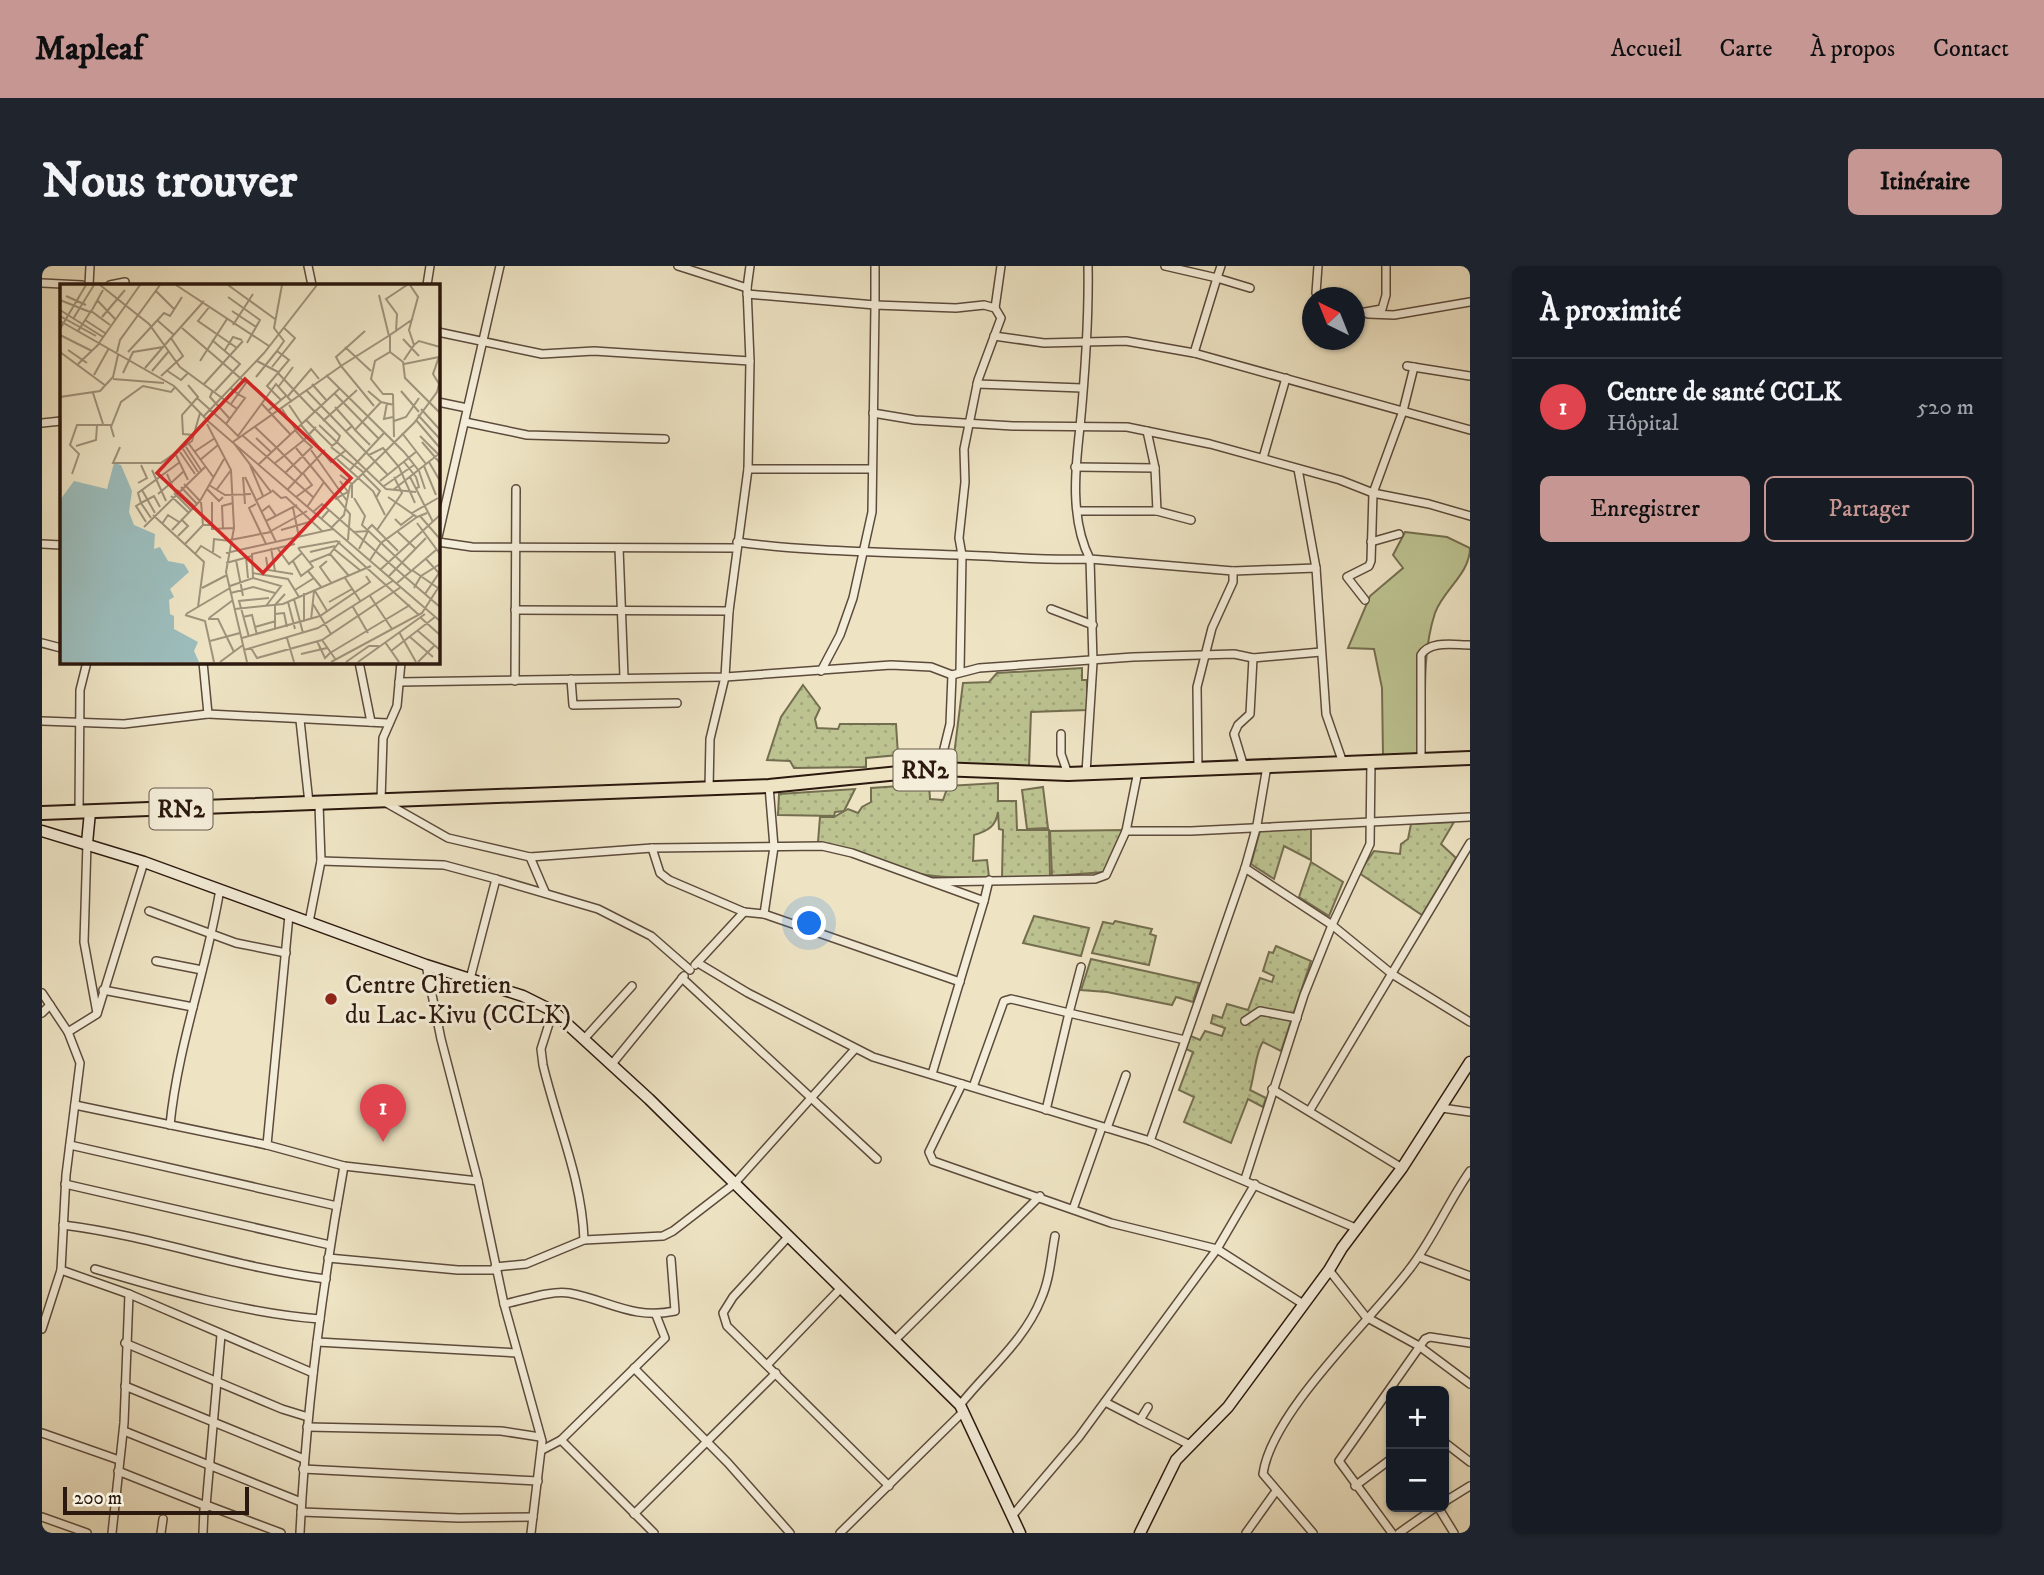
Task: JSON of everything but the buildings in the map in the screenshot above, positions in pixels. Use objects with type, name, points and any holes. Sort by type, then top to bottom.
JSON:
[{"type":"highway","name":"RN2","points":[[42,813],[709,789],[769,786],[939,769],[1068,774],[1470,758]]},
{"type":"street","points":[[89,284],[90,266]]},
{"type":"street","points":[[309,266],[312,284]]},
{"type":"street","points":[[427,284],[430,266]]},
{"type":"street","points":[[439,533],[500,266]]},
{"type":"street","points":[[678,266],[747,291],[874,305],[956,308],[984,305],[995,308]]},
{"type":"street","points":[[709,789],[710,738],[725,677],[729,611],[748,469],[750,361],[747,291],[750,266]]},
{"type":"street","points":[[821,671],[840,635],[853,598],[872,512],[874,266]]},
{"type":"street","points":[[939,769],[950,724],[956,673],[962,555],[959,538],[965,482],[963,464],[977,384],[1001,318],[995,308],[1002,266]]},
{"type":"street","points":[[1086,773],[1093,625],[1090,559],[1081,533],[1075,467],[1080,427],[1088,266]]},
{"type":"street","points":[[1165,266],[1251,288]]},
{"type":"street","points":[[1195,354],[1221,266]]},
{"type":"street","points":[[1316,287],[1318,266]]},
{"type":"street","points":[[1368,314],[1382,309],[1386,295],[1386,266]]},
{"type":"street","points":[[115,284],[125,282]]},
{"type":"street","points":[[42,283],[62,284]]},
{"type":"street","points":[[1368,314],[1394,316],[1470,302]]},
{"type":"street","points":[[439,332],[542,354],[594,351],[750,361]]},
{"type":"street","points":[[993,336],[1044,343],[1126,341],[1195,354],[1470,430]]},
{"type":"street","points":[[1365,600],[1347,577],[1369,566],[1373,493],[1403,411],[1411,366],[1470,376]]},
{"type":"street","points":[[1263,458],[1286,379]]},
{"type":"street","points":[[977,384],[1082,388]]},
{"type":"street","points":[[439,402],[467,408]]},
{"type":"street","points":[[873,413],[915,420],[1147,431],[1263,458],[1340,480],[1373,493],[1429,504],[1470,516]]},
{"type":"street","points":[[42,423],[60,421]]},
{"type":"street","points":[[465,422],[527,435],[665,439]]},
{"type":"street","points":[[1147,431],[1155,468],[1157,511]]},
{"type":"street","points":[[1075,467],[1155,468]]},
{"type":"street","points":[[748,469],[871,469]]},
{"type":"street","points":[[1298,469],[1316,568],[1326,714],[1343,763]]},
{"type":"street","points":[[515,681],[516,489]]},
{"type":"street","points":[[439,493],[448,494]]},
{"type":"street","points":[[1078,511],[1157,511],[1191,520]]},
{"type":"street","points":[[1371,542],[1399,534]]},
{"type":"street","points":[[439,542],[472,547],[516,548],[737,545],[811,551],[962,555],[1032,561],[1090,559],[1233,571],[1277,572],[1316,568]]},
{"type":"street","points":[[42,544],[60,545]]},
{"type":"street","points":[[619,548],[624,677]]},
{"type":"street","points":[[1198,769],[1195,703],[1212,628],[1233,582],[1233,571]]},
{"type":"street","points":[[1051,609],[1093,625]]},
{"type":"street","points":[[515,610],[729,611]]},
{"type":"street","points":[[42,643],[60,648]]},
{"type":"street","points":[[1421,760],[1421,655],[1425,648],[1433,645],[1470,645]]},
{"type":"street","points":[[399,682],[725,677],[891,665],[931,667],[956,673],[1029,664],[1205,654],[1254,658],[1321,652]]},
{"type":"street","points":[[1244,767],[1234,734],[1238,724],[1250,714],[1254,658]]},
{"type":"street","points":[[87,663],[80,690],[79,723],[87,843],[84,942],[97,1014]]},
{"type":"street","points":[[203,663],[208,714]]},
{"type":"street","points":[[359,663],[371,722]]},
{"type":"street","points":[[401,663],[397,706],[387,723],[383,738],[381,800],[448,838],[530,857],[652,848],[822,846],[852,853],[984,901]]},
{"type":"street","points":[[571,679],[573,705],[677,703]]},
{"type":"street","points":[[42,721],[124,724],[208,714],[387,723]]},
{"type":"street","points":[[300,720],[305,793],[314,804],[321,862],[309,922]]},
{"type":"street","points":[[1061,734],[1061,754],[1068,774]]},
{"type":"street","points":[[1245,1179],[1297,1018],[1332,925],[1370,844],[1371,762]]},
{"type":"street","points":[[1150,1141],[1245,867],[1257,825],[1267,766]]},
{"type":"street","points":[[930,882],[1096,879],[1106,875],[1126,831],[1138,771]]},
{"type":"street","points":[[764,914],[774,846],[769,786]]},
{"type":"street","points":[[1126,831],[1470,817]]},
{"type":"street","points":[[42,831],[144,862],[553,1011],[612,1064],[962,1408],[1020,1533]]},
{"type":"street","points":[[1310,1110],[1470,843]]},
{"type":"street","points":[[652,848],[664,878],[744,912],[764,914],[960,982]]},
{"type":"street","points":[[530,857],[540,887],[545,892]]},
{"type":"street","points":[[68,1032],[97,1014],[144,862]]},
{"type":"street","points":[[321,862],[444,865],[545,892],[598,909],[650,936],[691,970]]},
{"type":"street","points":[[1245,867],[1332,925],[1392,974],[1470,1022]]},
{"type":"street","points":[[470,979],[496,879]]},
{"type":"street","points":[[932,1074],[989,880]]},
{"type":"street","points":[[170,1125],[174,1077],[213,934],[220,889]]},
{"type":"street","points":[[149,911],[236,943],[286,953]]},
{"type":"street","points":[[612,1064],[682,978],[744,912]]},
{"type":"street","points":[[267,1145],[289,915]]},
{"type":"street","points":[[156,961],[202,970]]},
{"type":"street","points":[[698,963],[855,1049],[1150,1141],[1358,1229]]},
{"type":"street","points":[[426,965],[441,1039],[478,1181],[495,1268],[540,1437],[542,1450],[531,1533]]},
{"type":"street","points":[[1046,1110],[1081,967]]},
{"type":"street","points":[[682,978],[877,1159]]},
{"type":"street","points":[[585,1038],[632,986]]},
{"type":"street","points":[[103,990],[193,1007]]},
{"type":"street","points":[[42,993],[68,1032],[80,1063],[65,1184],[61,1270],[42,1329]]},
{"type":"street","points":[[973,1087],[1004,1001],[1011,999],[1185,1040]]},
{"type":"street","points":[[42,1013],[50,1005]]},
{"type":"street","points":[[553,1011],[541,1049],[543,1065],[573,1167],[583,1215],[584,1240]]},
{"type":"street","points":[[1245,1021],[1260,1011],[1297,1018]]},
{"type":"street","points":[[328,1258],[458,1270],[495,1268],[526,1264],[584,1240],[669,1234],[734,1184],[855,1049]]},
{"type":"street","points":[[1140,1533],[1170,1468],[1188,1444],[1228,1407],[1402,1168],[1470,1062]]},
{"type":"street","points":[[1073,1209],[1126,1075]]},
{"type":"street","points":[[962,1084],[929,1157],[956,1170],[1040,1196],[1111,1223],[1217,1249],[1303,1304]]},
{"type":"street","points":[[1272,1089],[1402,1168]]},
{"type":"street","points":[[75,1105],[267,1145],[344,1166],[478,1181]]},
{"type":"street","points":[[1442,1108],[1470,1112]]},
{"type":"street","points":[[70,1145],[337,1206]]},
{"type":"street","points":[[300,1533],[303,1469],[313,1373],[328,1258],[344,1166]]},
{"type":"street","points":[[1313,1533],[1276,1491],[1263,1471],[1277,1433],[1366,1317],[1419,1257],[1466,1184],[1470,1171]]},
{"type":"street","points":[[65,1184],[330,1245]]},
{"type":"street","points":[[1012,1516],[1079,1437],[1217,1249],[1255,1184]]},
{"type":"street","points":[[895,1340],[1040,1196]]},
{"type":"street","points":[[63,1225],[99,1229],[196,1254],[215,1255],[242,1265],[326,1279]]},
{"type":"street","points":[[789,1236],[733,1297],[723,1313],[727,1326],[889,1486]]},
{"type":"street","points":[[840,1533],[889,1486],[962,1408],[1033,1316],[1047,1282],[1055,1236]]},
{"type":"street","points":[[1419,1257],[1470,1276]]},
{"type":"street","points":[[504,1304],[566,1292],[620,1309],[656,1315],[675,1311],[671,1259]]},
{"type":"street","points":[[95,1269],[224,1303],[320,1319]]},
{"type":"street","points":[[61,1270],[129,1294],[313,1373]]},
{"type":"street","points":[[1329,1270],[1366,1317],[1419,1346],[1470,1384]]},
{"type":"street","points":[[767,1364],[841,1288]]},
{"type":"street","points":[[113,1533],[124,1431],[125,1343],[129,1294]]},
{"type":"street","points":[[542,1450],[561,1440],[604,1401],[664,1338],[656,1315]]},
{"type":"street","points":[[203,1533],[221,1335]]},
{"type":"street","points":[[1392,1533],[1339,1461],[1419,1346],[1430,1337],[1470,1343]]},
{"type":"street","points":[[317,1342],[517,1353]]},
{"type":"street","points":[[125,1343],[282,1409],[308,1417]]},
{"type":"street","points":[[634,1368],[709,1443],[787,1532]]},
{"type":"street","points":[[634,1514],[709,1443],[776,1373]]},
{"type":"street","points":[[125,1386],[304,1459]]},
{"type":"street","points":[[1105,1402],[1188,1444]]},
{"type":"street","points":[[1140,1420],[1148,1407]]},
{"type":"street","points":[[307,1427],[501,1431],[540,1437]]},
{"type":"street","points":[[124,1431],[302,1502]]},
{"type":"street","points":[[42,1433],[119,1460]]},
{"type":"street","points":[[561,1440],[654,1533]]},
{"type":"street","points":[[1449,1446],[1470,1462]]},
{"type":"street","points":[[1355,1486],[1386,1463]]},
{"type":"street","points":[[303,1469],[538,1480]]},
{"type":"street","points":[[118,1471],[281,1533]]},
{"type":"street","points":[[1449,1499],[1470,1486]]},
{"type":"street","points":[[1246,1533],[1276,1491]]},
{"type":"street","points":[[301,1512],[459,1518],[533,1517]]},
{"type":"street","points":[[1399,1533],[1430,1512]]},
{"type":"street","points":[[1440,1512],[1454,1533]]},
{"type":"street","points":[[42,1517],[88,1533]]},
{"type":"street","points":[[162,1533],[163,1519]]},
{"type":"green space","points":[[1405,532],[1447,537],[1470,548],[1466,566],[1439,605],[1431,629],[1425,680],[1425,748],[1416,754],[1383,757],[1382,688],[1374,649],[1348,648],[1370,596],[1403,568],[1393,555]]},
{"type":"green space","points":[[1082,668],[1082,680],[1087,680],[1087,710],[1031,712],[1029,767],[952,771],[963,683],[989,682],[997,673]]},
{"type":"green space","points":[[803,685],[820,708],[815,719],[817,728],[838,729],[840,724],[896,724],[898,755],[866,758],[866,767],[794,768],[790,761],[767,760],[781,717]]},
{"type":"green space","points":[[998,783],[998,801],[1016,801],[1017,830],[1049,830],[1050,876],[1002,878],[1003,830],[999,829],[998,812],[990,827],[974,835],[973,861],[987,860],[989,877],[921,874],[818,842],[820,817],[834,817],[848,809],[858,813],[871,802],[871,788],[929,784],[930,799],[943,800],[948,786]]},
{"type":"green space","points":[[1043,787],[1048,828],[1027,829],[1022,790]]},
{"type":"green space","points":[[855,789],[844,811],[835,812],[834,816],[778,815],[779,794]]},
{"type":"green space","points":[[1454,822],[1441,844],[1456,858],[1422,915],[1359,873],[1374,851],[1400,854],[1401,844],[1408,839],[1411,824]]},
{"type":"green space","points":[[1261,827],[1311,829],[1311,860],[1284,846],[1274,879],[1251,864]]},
{"type":"green space","points":[[1124,830],[1105,872],[1052,876],[1050,831]]},
{"type":"green space","points":[[1311,862],[1343,882],[1329,916],[1299,897]]},
{"type":"green space","points":[[1034,916],[1089,928],[1081,956],[1023,943]]},
{"type":"green space","points":[[1115,921],[1152,929],[1150,934],[1156,936],[1149,965],[1092,953],[1103,922],[1113,924]]},
{"type":"green space","points":[[1276,946],[1311,961],[1281,1051],[1263,1042],[1259,1051],[1250,1090],[1266,1098],[1263,1107],[1248,1099],[1231,1143],[1184,1122],[1194,1097],[1179,1090],[1193,1052],[1186,1049],[1191,1036],[1200,1040],[1205,1031],[1222,1036],[1225,1028],[1211,1023],[1213,1015],[1222,1018],[1227,1004],[1248,1010],[1260,978],[1272,982],[1274,976],[1263,971],[1269,952],[1273,953]]},
{"type":"green space","points":[[1091,959],[1199,983],[1193,1002],[1176,997],[1172,1005],[1107,992],[1081,990]]},
{"type":"place","name":"Centre Chretien du Lac-Kivu (CCLK)","points":[[331,999]]},
{"type":"place","name":"Centre de santé CCLK","points":[[383,1142]]}]
